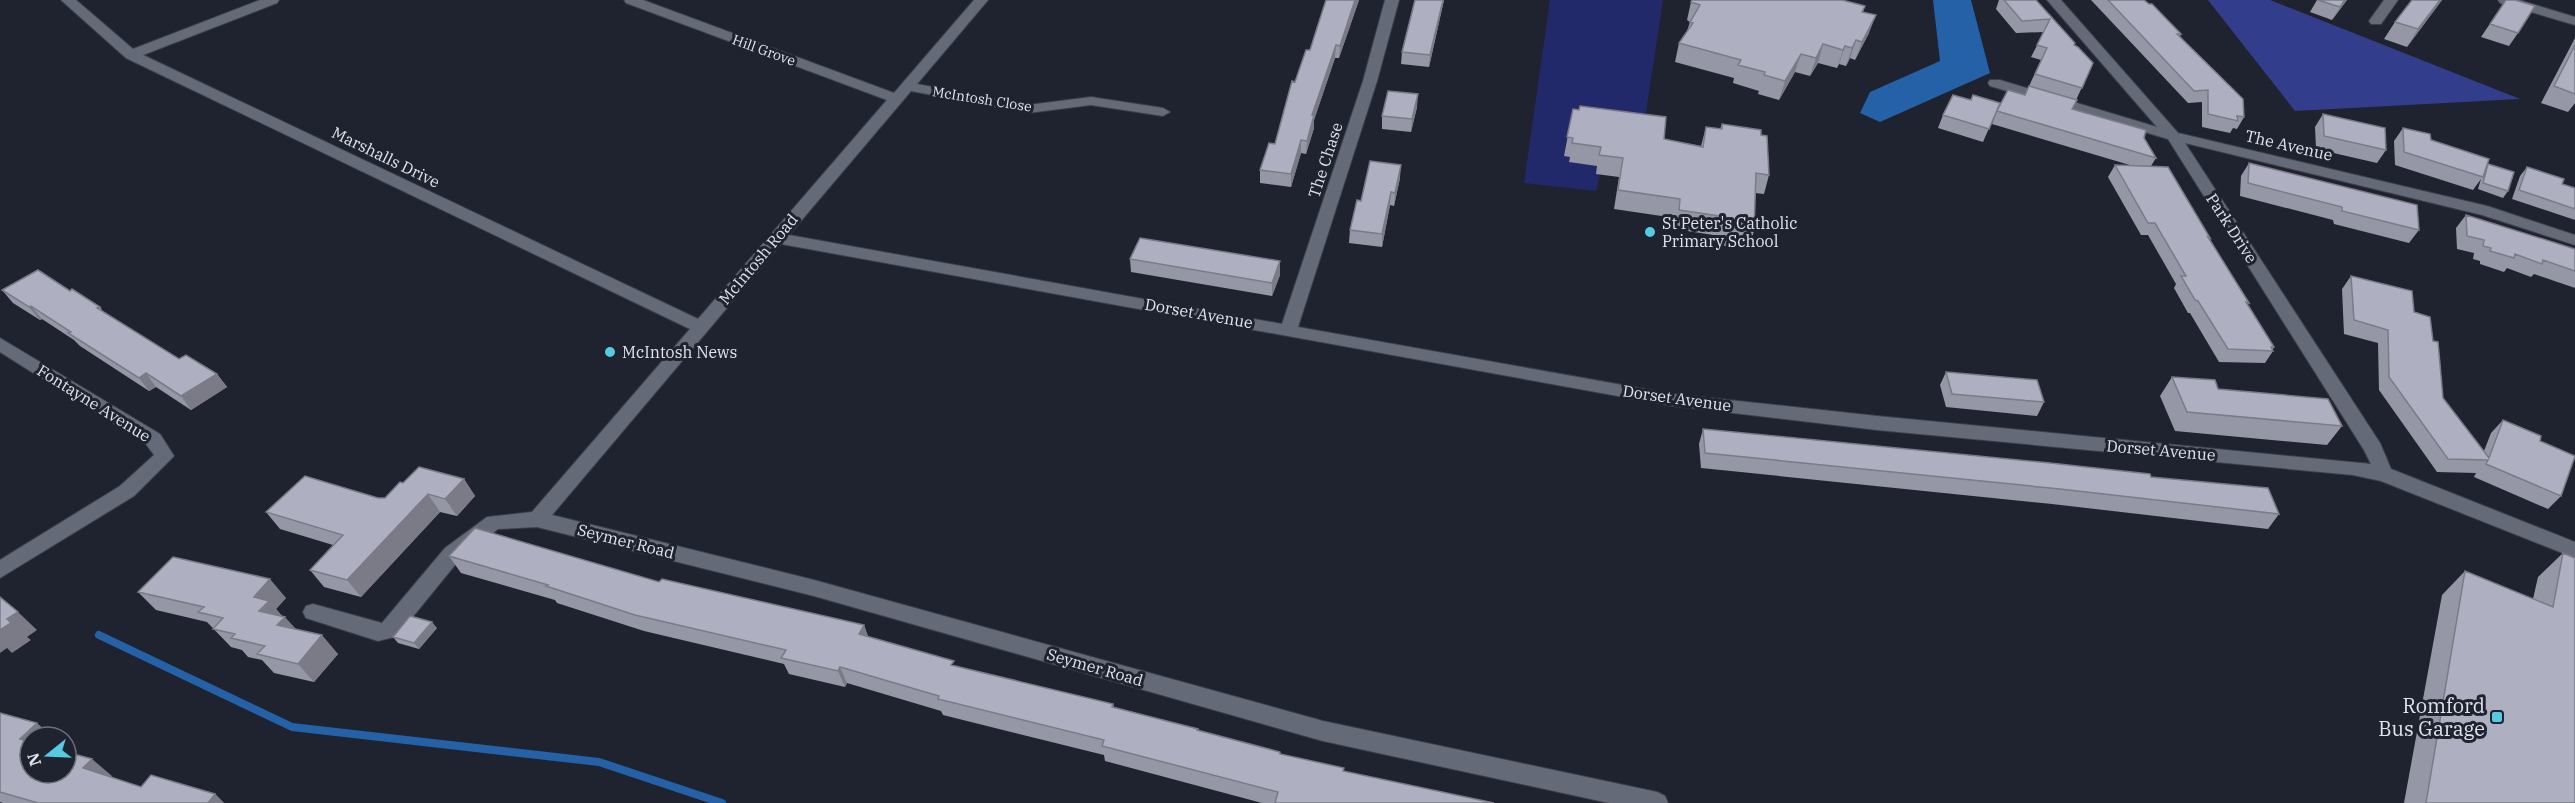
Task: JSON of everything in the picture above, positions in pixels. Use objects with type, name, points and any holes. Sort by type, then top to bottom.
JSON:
[{"type":"street","name":"Marshalls Drive","points":[[68,0],[131,55],[701,327]]},
{"type":"street","points":[[131,55],[272,0]]},
{"type":"street","name":"Hill Grove","points":[[631,0],[897,99]]},
{"type":"street","name":"McIntosh Road","points":[[537,519],[775,238],[981,0]]},
{"type":"street","name":"The Chase","points":[[1288,329],[1370,81],[1392,0]]},
{"type":"street","name":"Park Drive","points":[[2054,0],[2173,136],[2373,448],[2384,474]]},
{"type":"street","points":[[2376,21],[2391,0]]},
{"type":"street","points":[[2505,0],[2530,4],[2575,21]]},
{"type":"street","name":"The Avenue","points":[[1995,83],[2173,136],[2487,211],[2575,240]]},
{"type":"street","name":"McIntosh Close","points":[[908,86],[1028,109],[1091,102],[1163,112]]},
{"type":"street","name":"Dorset Avenue","points":[[775,238],[1673,400],[1889,424],[2342,467],[2384,474],[2575,550]]},
{"type":"street","name":"Fontayne Avenue","points":[[0,344],[153,439],[165,456],[127,491],[0,570]]},
{"type":"street","name":"Seymer Road","points":[[314,612],[378,632],[387,631],[452,554],[494,522],[537,519],[814,588],[1323,731],[1657,803]]},
{"type":"shaded area","points":[[1550,0],[1663,0],[1646,112],[1610,133],[1596,191],[1524,183]]},
{"type":"shaded area","points":[[1933,0],[1971,0],[1990,73],[1880,122],[1860,113],[1870,92],[1940,61]]},
{"type":"shaded area","points":[[2208,0],[2270,0],[2520,99],[2295,111]]},
{"type":"building","points":[[1326,0],[1355,0],[1340,46],[1336,45],[1312,115],[1314,115],[1307,141],[1301,140],[1291,174],[1260,170],[1269,143],[1275,144],[1292,81],[1295,82],[1306,50],[1310,50]]},
{"type":"building","points":[[1415,0],[1443,0],[1430,55],[1402,52]]},
{"type":"building","points":[[1692,0],[1842,0],[1865,6],[1862,12],[1876,15],[1862,42],[1856,40],[1852,48],[1845,46],[1843,50],[1823,44],[1816,58],[1801,54],[1785,81],[1764,75],[1765,72],[1738,65],[1741,60],[1679,43],[1693,23],[1690,22],[1700,5],[1691,2]]},
{"type":"building","points":[[2004,0],[2036,0],[2075,43],[2074,45],[2093,63],[2082,88],[2035,74],[2047,48],[2037,45],[2050,19],[2022,21]]},
{"type":"building","points":[[2108,0],[2144,0],[2152,4],[2181,34],[2177,34],[2243,99],[2244,117],[2237,116],[2238,121],[2208,114],[2208,90],[2194,91]]},
{"type":"building","points":[[2318,0],[2345,0],[2340,7]]},
{"type":"building","points":[[2412,0],[2440,0],[2418,29],[2395,22]]},
{"type":"building","points":[[2506,0],[2515,0],[2535,6],[2518,33],[2490,24]]},
{"type":"building","points":[[2575,45],[2575,94],[2554,86]]},
{"type":"building","points":[[2029,86],[2077,100],[2072,109],[2146,130],[2144,138],[2156,158],[1997,111],[2008,90],[2025,95]]},
{"type":"building","points":[[1388,91],[1418,94],[1412,119],[1382,116]]},
{"type":"building","points":[[1953,95],[1971,100],[1973,95],[2000,103],[1989,129],[1943,115]]},
{"type":"building","points":[[1580,106],[1666,117],[1664,139],[1703,147],[1706,127],[1722,129],[1722,124],[1761,130],[1761,135],[1767,136],[1769,175],[1756,173],[1754,231],[1725,226],[1726,217],[1679,210],[1680,199],[1618,190],[1623,158],[1599,155],[1601,147],[1572,143],[1573,138],[1567,137],[1573,109],[1579,110]]},
{"type":"building","points":[[2323,114],[2385,128],[2386,150],[2324,136]]},
{"type":"building","points":[[2403,128],[2430,134],[2431,140],[2489,159],[2483,177],[2404,152]]},
{"type":"building","points":[[1370,161],[1401,165],[1395,193],[1391,192],[1382,234],[1350,230],[1357,200],[1361,201]]},
{"type":"building","points":[[2249,163],[2417,205],[2419,230],[2342,211],[2342,207],[2248,183]]},
{"type":"building","points":[[2488,164],[2514,172],[2508,191],[2483,183]]},
{"type":"building","points":[[2115,165],[2168,167],[2249,303],[2246,302],[2274,347],[2271,347],[2273,351],[2228,349],[2181,276],[2186,276],[2155,223],[2148,223]]},
{"type":"building","points":[[2527,167],[2564,179],[2562,184],[2575,188],[2575,209],[2519,190]]},
{"type":"building","points":[[2466,215],[2575,249],[2575,271],[2543,260],[2542,264],[2515,254],[2514,258],[2490,251],[2491,248],[2483,246],[2484,240],[2467,236]]},
{"type":"building","points":[[1140,238],[1280,261],[1272,283],[1130,259]]},
{"type":"building","points":[[38,270],[70,291],[72,289],[100,307],[97,308],[179,359],[186,355],[217,374],[181,396],[146,373],[139,378],[68,333],[71,332],[31,306],[29,307],[2,290]]},
{"type":"building","points":[[2351,276],[2412,291],[2414,312],[2430,317],[2433,341],[2438,342],[2443,398],[2489,458],[2503,420],[2541,436],[2540,441],[2575,456],[2561,496],[2486,464],[2488,460],[2448,459],[2389,377],[2388,330],[2354,320]]},
{"type":"building","points":[[1946,372],[2037,380],[2044,402],[1952,394]]},
{"type":"building","points":[[2172,377],[2215,380],[2218,389],[2328,399],[2342,426],[2187,412]]},
{"type":"building","points":[[1703,429],[2050,463],[2150,474],[2151,477],[2268,488],[2279,514],[1705,453]]},
{"type":"building","points":[[419,467],[464,479],[445,499],[428,494],[347,580],[310,570],[343,535],[266,512],[305,476],[378,498],[385,498]]},
{"type":"building","points":[[475,528],[659,582],[662,579],[864,625],[859,634],[954,661],[951,665],[1113,704],[1112,707],[1198,729],[1280,752],[1280,754],[1344,768],[1343,771],[1494,803],[1275,803],[1278,792],[1102,746],[1104,740],[938,699],[939,696],[840,667],[838,671],[781,658],[786,650],[635,615],[546,586],[548,585],[449,556]]},
{"type":"building","name":"Romford Bus Garage","points":[[2563,553],[2575,558],[2575,803],[2426,803],[2465,571],[2553,607]]},
{"type":"building","points":[[173,557],[270,579],[254,597],[269,601],[259,611],[285,617],[277,625],[322,635],[298,664],[257,654],[265,646],[231,638],[235,634],[213,629],[223,618],[198,612],[204,607],[138,592]]},
{"type":"building","points":[[0,597],[18,612],[7,619],[11,623],[0,630]]},
{"type":"building","points":[[410,616],[432,622],[414,643],[393,637]]},
{"type":"building","points":[[0,713],[37,723],[18,725],[18,785],[78,785],[78,755],[92,759],[83,768],[141,787],[151,775],[215,794],[208,803],[38,803],[0,792]]},
{"type":"waterway","points":[[99,635],[292,727],[599,762],[722,803]]},
{"type":"place","name":"St Peter's Catholic Primary School","points":[[1650,232]]},
{"type":"place","name":"McIntosh News","points":[[610,352]]},
{"type":"place","name":"Romford Bus Garage","points":[[2497,717]]}]
